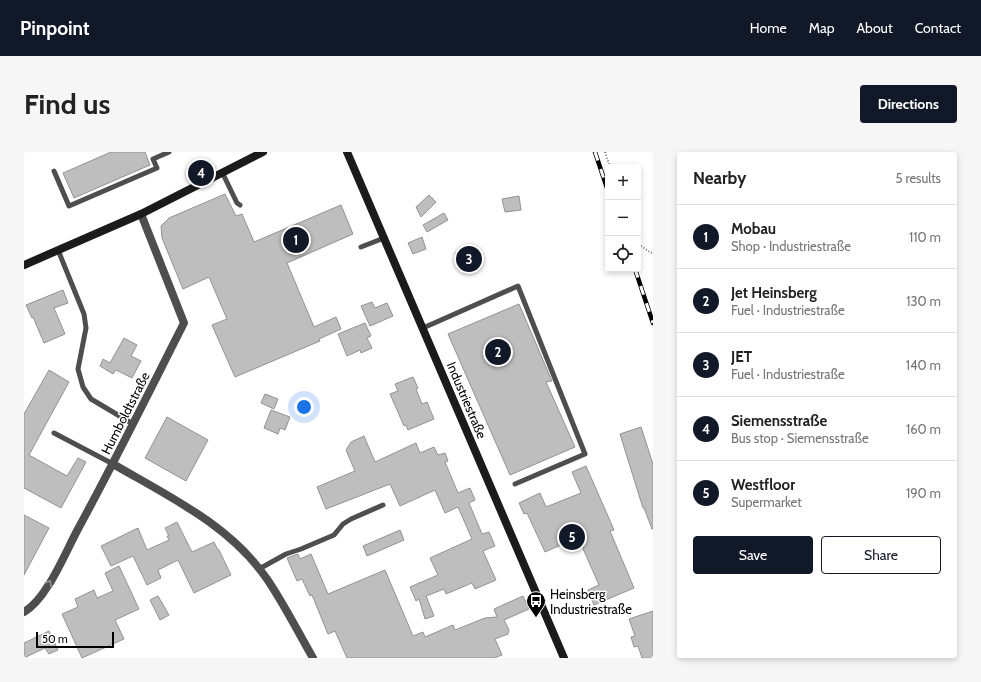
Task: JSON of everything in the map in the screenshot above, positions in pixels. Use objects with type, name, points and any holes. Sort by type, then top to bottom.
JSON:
[{"type":"street","points":[[24,265],[141,214],[263,152]]},
{"type":"street","name":"Industriestraße","points":[[348,152],[564,658]]},
{"type":"street","name":"Humboldtstraße","points":[[24,612],[40,598],[113,464],[184,323],[141,214]]},
{"type":"street","points":[[113,464],[199,514],[231,538],[268,579],[313,658]]},
{"type":"lane","points":[[54,170],[69,206],[157,168],[153,160],[169,152]]},
{"type":"lane","points":[[222,172],[237,203],[240,205]]},
{"type":"lane","points":[[361,248],[384,238]]},
{"type":"lane","points":[[58,250],[84,314],[86,328],[78,369],[83,387],[91,399],[133,424]]},
{"type":"lane","points":[[423,328],[518,286],[585,454],[515,484]]},
{"type":"lane","points":[[54,434],[113,464]]},
{"type":"lane","points":[[259,569],[286,554],[302,550],[334,535],[343,524],[351,519],[383,505]]},
{"type":"path","points":[[605,152],[609,164]]},
{"type":"path","points":[[641,246],[653,254]]},
{"type":"building","points":[[111,152],[145,152],[150,165],[74,198],[63,173]]},
{"type":"building","points":[[225,194],[236,216],[242,214],[254,242],[341,205],[353,234],[287,263],[314,327],[336,317],[341,329],[319,339],[320,341],[235,377],[212,325],[227,319],[209,277],[183,289],[162,238],[161,226],[169,218]]},
{"type":"building","points":[[429,195],[436,202],[421,217],[416,207]]},
{"type":"building","points":[[519,196],[521,210],[505,212],[502,199]]},
{"type":"building","points":[[444,213],[448,220],[427,232],[423,225]]},
{"type":"building","points":[[422,237],[426,249],[413,254],[408,243]]},
{"type":"building","points":[[474,245],[482,265],[464,273],[455,253]]},
{"type":"building","points":[[63,290],[68,303],[54,308],[65,334],[44,343],[26,305]]},
{"type":"building","points":[[372,302],[375,308],[387,303],[393,316],[370,326],[361,306]]},
{"type":"building","points":[[519,304],[552,381],[546,382],[575,447],[510,475],[448,334]]},
{"type":"building","points":[[365,323],[371,336],[367,338],[372,348],[361,353],[360,350],[347,356],[338,334]]},
{"type":"building","points":[[124,338],[137,345],[131,356],[141,361],[132,378],[116,370],[113,374],[100,366],[103,359],[110,363]]},
{"type":"building","points":[[49,370],[69,382],[29,455],[67,476],[78,458],[86,462],[61,508],[24,488],[24,414]]},
{"type":"building","points":[[413,377],[418,388],[416,389],[422,404],[427,402],[434,419],[408,430],[406,425],[404,426],[390,394],[398,391],[395,384]]},
{"type":"building","points":[[265,394],[278,399],[274,409],[261,403]]},
{"type":"building","points":[[271,410],[290,417],[285,430],[280,428],[278,434],[264,428]]},
{"type":"building","points":[[167,417],[208,440],[186,481],[145,458]]},
{"type":"building","points":[[641,427],[653,464],[653,529],[643,508],[620,434]]},
{"type":"building","points":[[364,436],[375,462],[416,443],[420,453],[434,447],[438,455],[445,453],[448,461],[445,462],[458,493],[470,488],[475,500],[469,503],[482,534],[489,532],[495,546],[483,551],[496,580],[475,589],[472,583],[446,594],[444,589],[426,596],[434,616],[425,619],[419,599],[416,601],[410,587],[438,575],[430,558],[472,539],[458,507],[445,513],[435,490],[400,506],[390,484],[326,509],[317,487],[355,471],[346,450],[351,442]]},
{"type":"building","points":[[586,466],[614,530],[610,531],[634,588],[594,605],[588,590],[599,585],[581,544],[566,550],[563,544],[545,552],[527,513],[524,514],[519,503],[540,493],[546,507],[581,493],[572,472]]},
{"type":"building","points":[[24,515],[49,528],[24,575]]},
{"type":"building","points":[[177,522],[192,552],[214,542],[231,575],[194,593],[178,560],[158,570],[161,578],[147,585],[133,556],[111,566],[101,546],[138,528],[147,550],[169,540],[167,536],[169,536],[165,528]]},
{"type":"building","points":[[400,530],[404,540],[367,556],[363,546]]},
{"type":"building","points":[[298,554],[300,559],[311,554],[328,594],[385,570],[413,636],[423,632],[425,637],[453,625],[455,630],[485,618],[497,617],[494,609],[523,596],[529,609],[504,620],[509,630],[508,634],[495,639],[502,655],[494,658],[347,658],[335,631],[328,634],[312,595],[310,596],[302,579],[297,581],[287,558]]},
{"type":"building","points":[[119,566],[139,609],[115,620],[124,639],[82,658],[62,614],[78,607],[75,599],[94,590],[97,598],[113,591],[105,573]]},
{"type":"building","points":[[158,596],[169,615],[160,620],[150,600]]},
{"type":"building","points":[[653,611],[653,658],[642,658],[638,646],[634,647],[631,637],[635,636],[629,619]]},
{"type":"building","points":[[49,631],[58,650],[49,654],[45,648],[24,658],[24,643]]},
{"type":"railway","points":[[595,152],[605,182]]},
{"type":"railway","points":[[636,272],[653,323]]},
{"type":"place","name":"Siemensstraße","points":[[201,173]]},
{"type":"place","name":"Mobau","points":[[296,240]]},
{"type":"place","name":"JET","points":[[469,259]]},
{"type":"place","name":"Jet Heinsberg","points":[[498,352]]},
{"type":"place","name":"Westfloor","points":[[572,537]]},
{"type":"place","name":"Heinsberg Industriestraße","points":[[536,618]]}]
